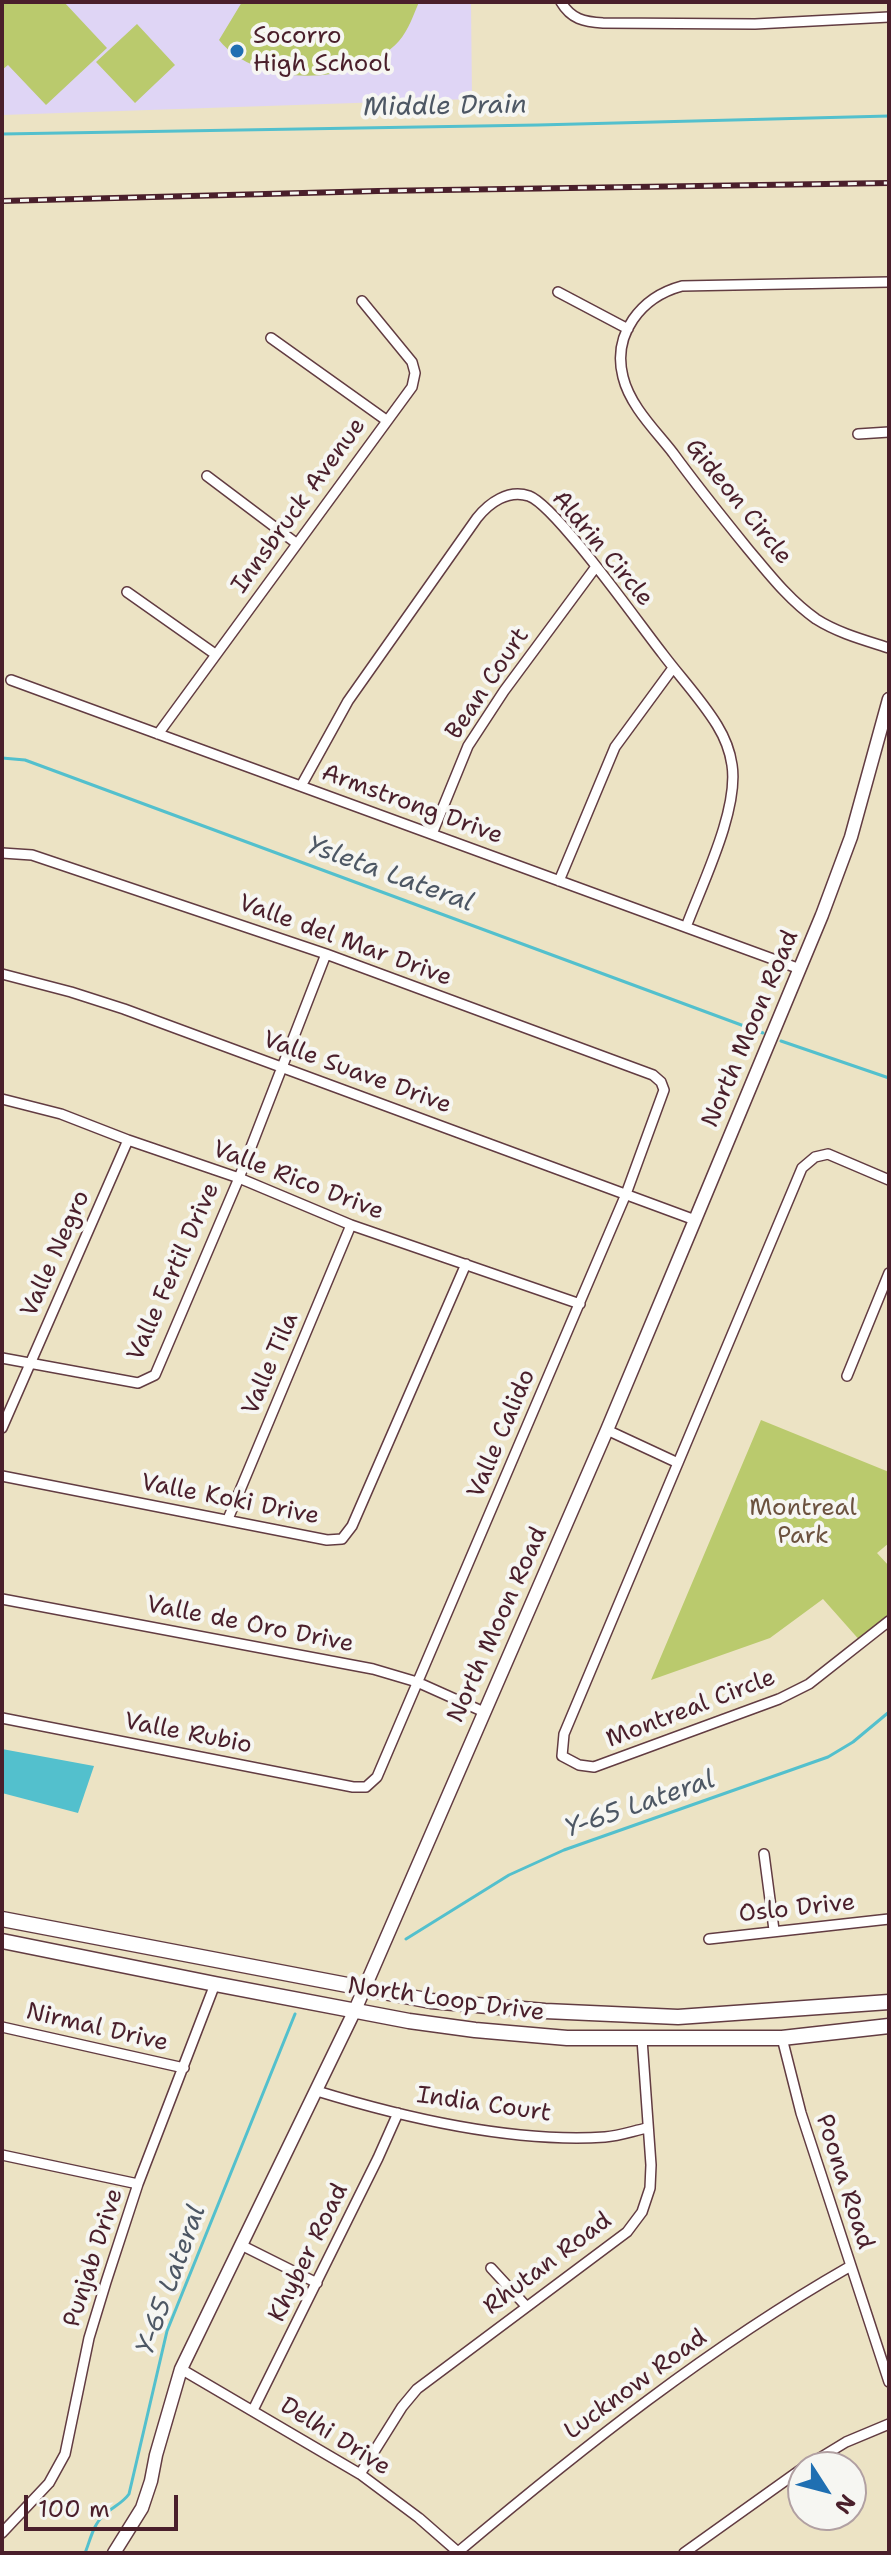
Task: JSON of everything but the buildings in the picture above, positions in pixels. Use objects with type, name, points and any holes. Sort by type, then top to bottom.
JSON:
[{"type":"main road","name":"North Loop Drive","points":[[2,1919],[431,2001],[545,2011],[678,2017],[889,2002]]},
{"type":"main road","name":"North Loop Drive","points":[[2,1941],[409,2021],[475,2030],[567,2038],[782,2038],[889,2026]]},
{"type":"street","points":[[561,2],[569,14],[603,23],[755,24],[889,17]]},
{"type":"street","name":"Gideon Circle","points":[[889,282],[682,286],[665,290],[648,301],[632,320],[621,355],[622,376],[628,392],[781,589],[815,618],[841,632],[889,648]]},
{"type":"street","points":[[558,292],[628,329]]},
{"type":"street","name":"Innsbruck Avenue","points":[[158,734],[412,387],[414,368],[408,355],[362,301]]},
{"type":"street","points":[[271,338],[386,420]]},
{"type":"street","points":[[858,434],[889,432]]},
{"type":"street","points":[[207,476],[296,543]]},
{"type":"street","name":"Aldrin Circle","points":[[301,786],[348,701],[477,518],[489,505],[515,494],[537,500],[552,514],[706,707],[730,754],[729,810],[686,927]]},
{"type":"street","name":"Bean Court","points":[[432,834],[468,746],[512,680],[595,568]]},
{"type":"street","points":[[127,592],[215,654]]},
{"type":"street","points":[[559,881],[615,747],[673,668]]},
{"type":"street","name":"Armstrong Drive","points":[[11,680],[800,969]]},
{"type":"street","name":"North Moon Road","points":[[114,2553],[142,2508],[181,2369],[355,2010],[607,1430],[800,969],[851,837],[889,699]]},
{"type":"street","name":"Valle del Mar Drive","points":[[2,853],[32,855],[326,954],[653,1075],[664,1090]]},
{"type":"street","name":"Valle Fertil Drive","points":[[2,1358],[138,1383],[155,1375],[239,1178],[326,954]]},
{"type":"street","name":"Valle Suave Drive","points":[[2,974],[124,1009],[695,1220]]},
{"type":"street","name":"Valle Calido","points":[[366,1787],[377,1777],[580,1304],[626,1194],[664,1090]]},
{"type":"street","name":"Valle Rico Drive","points":[[2,1099],[61,1114],[239,1178],[351,1225],[580,1304]]},
{"type":"street","name":"Valle Negro","points":[[2,1428],[128,1140]]},
{"type":"street","name":"Montreal Circle","points":[[889,1180],[828,1154],[815,1157],[802,1168],[564,1734],[562,1756],[579,1765],[594,1767],[779,1699],[809,1684],[889,1621]]},
{"type":"street","name":"Valle Tila","points":[[228,1519],[351,1225]]},
{"type":"street","name":"Valle Koki Drive","points":[[2,1476],[327,1540],[342,1539],[352,1526],[466,1264]]},
{"type":"street","points":[[847,1376],[889,1273]]},
{"type":"street","points":[[607,1430],[678,1463]]},
{"type":"street","name":"Valle de Oro Drive","points":[[2,1599],[373,1669],[417,1682],[484,1712]]},
{"type":"street","name":"Valle Rubio","points":[[2,1718],[353,1787],[366,1787]]},
{"type":"street","points":[[764,1854],[774,1930]]},
{"type":"street","name":"Oslo Drive","points":[[709,1939],[889,1919]]},
{"type":"street","name":"Punjab Drive","points":[[2,2533],[49,2483],[65,2454],[89,2338],[138,2184],[215,1984]]},
{"type":"street","name":"Nirmal Drive","points":[[2,2027],[184,2068]]},
{"type":"street","name":"Poona Road","points":[[782,2038],[801,2113],[889,2382]]},
{"type":"street","name":"Rhutan Road","points":[[360,2474],[402,2407],[417,2389],[627,2232],[642,2212],[648,2201],[651,2165],[642,2039]]},
{"type":"street","name":"India Court","points":[[317,2091],[398,2113],[495,2131],[608,2137],[647,2128]]},
{"type":"street","name":"Khyber Road","points":[[253,2410],[398,2113]]},
{"type":"street","points":[[2,2155],[138,2184]]},
{"type":"street","points":[[241,2245],[317,2283]]},
{"type":"street","name":"Lucknow Road","points":[[459,2552],[586,2446],[759,2320],[849,2267]]},
{"type":"street","points":[[491,2268],[526,2306]]},
{"type":"street","name":"Delhi Drive","points":[[181,2369],[360,2474],[459,2552]]},
{"type":"street","points":[[831,2451],[889,2424]]},
{"type":"street","points":[[684,2553],[787,2480]]},
{"type":"shaded area","name":"Socorro High School","points":[[2,2],[471,2],[472,99],[2,115]]},
{"type":"green space","points":[[2,2],[64,2],[107,48],[46,105],[8,65],[2,70]]},
{"type":"green space","points":[[242,2],[419,2],[399,41],[381,56],[359,67],[309,76],[283,74],[258,67],[237,56],[219,40]]},
{"type":"green space","points":[[137,24],[175,65],[135,103],[96,62]]},
{"type":"green space","name":"Montreal Park","points":[[761,1420],[889,1472],[889,1543],[877,1553],[889,1566],[889,1621],[862,1643],[823,1599],[770,1638],[651,1680]]},
{"type":"water","points":[[2,1749],[94,1766],[78,1813],[2,1793]]},
{"type":"waterway","name":"Middle Drain","points":[[2,134],[889,116]]},
{"type":"waterway","name":"Ysleta Lateral","points":[[2,758],[25,760],[763,1033]]},
{"type":"waterway","name":"Ysleta Lateral","points":[[781,1041],[889,1078]]},
{"type":"waterway","name":"Y-65 Lateral","points":[[406,1939],[509,1875],[564,1850],[828,1757],[853,1742],[889,1712]]},
{"type":"waterway","name":"Y-65 Lateral","points":[[85,2553],[94,2528],[129,2494],[167,2331],[295,2014]]},
{"type":"railway","points":[[2,201],[889,183]]},
{"type":"place","name":"Socorro High School","points":[[237,51]]}]
